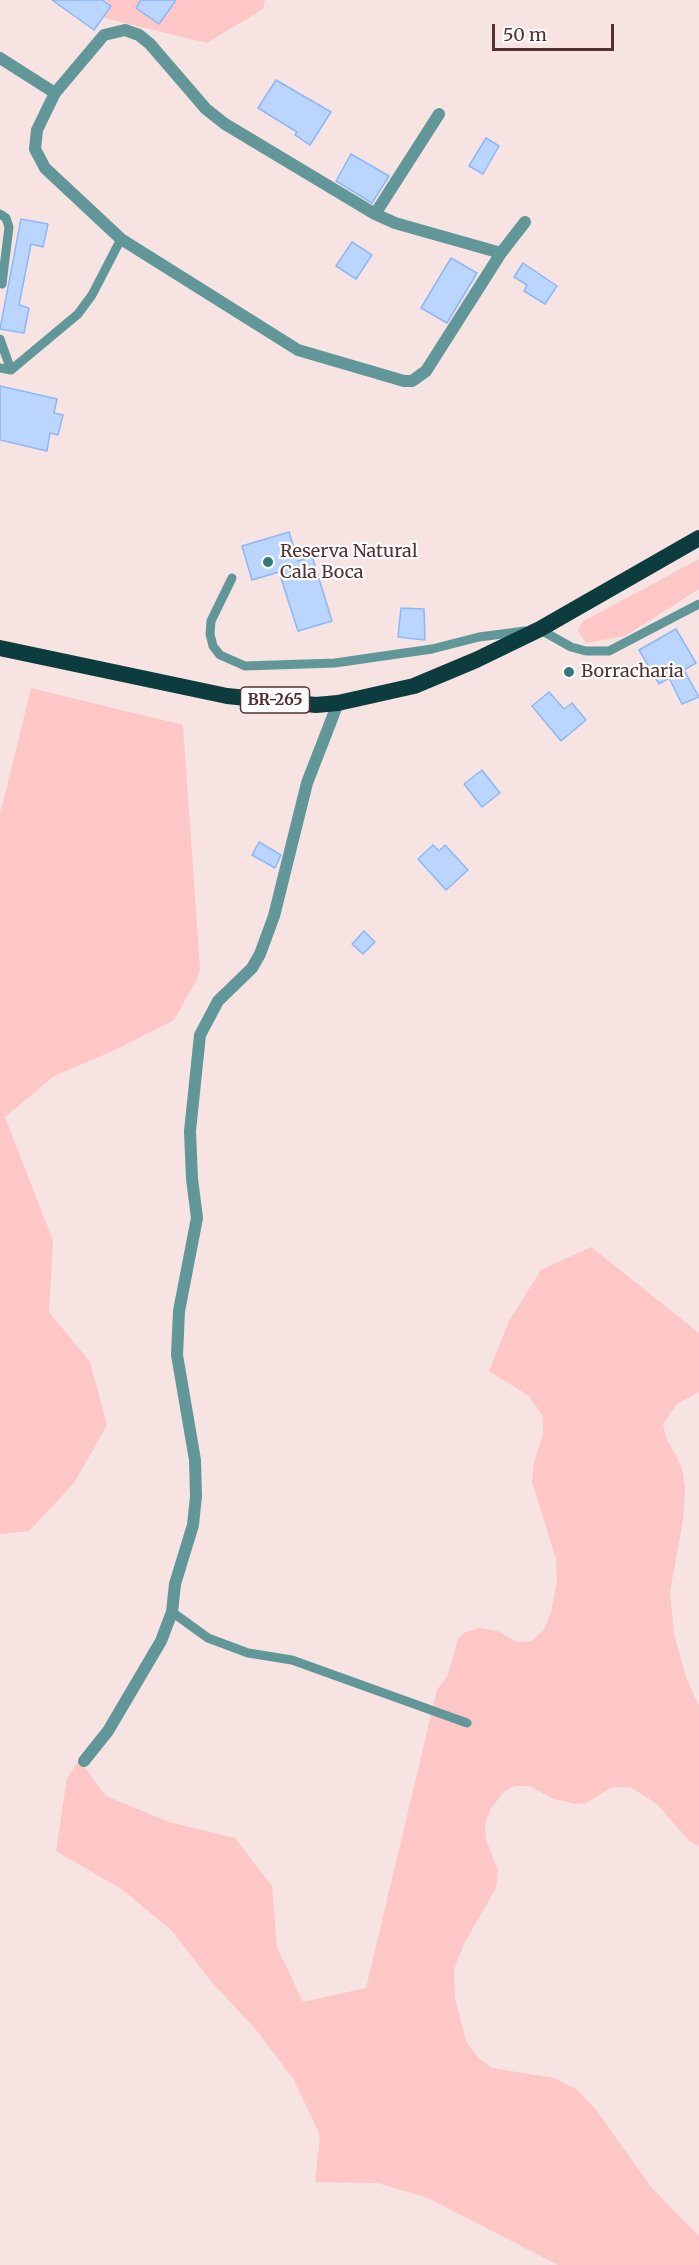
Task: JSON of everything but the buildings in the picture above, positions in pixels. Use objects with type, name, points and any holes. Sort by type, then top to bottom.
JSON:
[{"type":"highway","name":"BR-265","points":[[0,648],[227,696],[316,705],[338,703],[414,686],[540,629],[699,538]]},
{"type":"street","points":[[501,253],[395,223],[375,214],[225,124],[206,109],[139,35],[125,30],[104,35],[55,93],[37,130],[35,149],[38,159],[121,239],[298,350],[324,360],[404,381],[412,381],[426,371],[501,253],[525,222]]},
{"type":"street","points":[[0,58],[55,93]]},
{"type":"street","points":[[375,214],[439,114]]},
{"type":"street","points":[[84,1761],[108,1731],[161,1641],[172,1612],[175,1584],[193,1525],[196,1496],[190,1423],[177,1355],[178,1311],[197,1218],[192,1179],[190,1131],[200,1035],[218,1001],[252,968],[260,954],[274,916],[307,783],[338,703]]},
{"type":"lane","points":[[0,214],[6,218],[9,227],[3,254],[1,287]]},
{"type":"lane","points":[[11,370],[78,314],[92,295],[121,239]]},
{"type":"lane","points":[[0,339],[11,370]]},
{"type":"lane","points":[[0,368],[11,370]]},
{"type":"lane","points":[[232,578],[211,621],[210,634],[213,646],[220,656],[245,666],[334,663],[432,649],[479,637],[540,629],[571,647],[586,651],[609,651],[699,604]]},
{"type":"lane","points":[[172,1612],[208,1638],[218,1642],[248,1653],[292,1660],[467,1723]]},
{"type":"shaded area","points":[[91,0],[265,0],[263,9],[207,43],[88,14]]},
{"type":"shaded area","points":[[699,559],[699,589],[625,636],[586,643],[578,631],[582,622]]},
{"type":"shaded area","points":[[31,688],[183,725],[200,969],[197,979],[174,1020],[113,1051],[54,1076],[5,1117],[53,1241],[49,1312],[90,1362],[107,1425],[74,1483],[29,1531],[0,1534],[0,815]]},
{"type":"shaded area","points":[[591,1247],[699,1333],[699,1392],[677,1404],[663,1424],[666,1437],[682,1468],[685,1488],[683,1520],[670,1592],[674,1634],[687,1680],[699,1706],[699,1846],[689,1841],[657,1804],[630,1787],[613,1787],[586,1803],[576,1804],[554,1799],[529,1786],[515,1786],[505,1791],[491,1808],[485,1823],[486,1839],[498,1871],[496,1888],[465,1942],[454,1969],[455,1998],[466,2041],[478,2058],[492,2068],[554,2078],[576,2089],[597,2111],[651,2187],[699,2236],[699,2265],[558,2265],[428,2198],[377,2183],[315,2182],[320,2135],[294,2080],[257,2031],[210,1980],[172,1931],[123,1890],[56,1851],[67,1778],[79,1760],[106,1796],[169,1822],[235,1838],[272,1886],[277,1947],[303,2002],[366,1988],[437,1690],[448,1675],[458,1639],[464,1633],[479,1628],[497,1631],[518,1642],[530,1642],[543,1631],[551,1613],[557,1581],[556,1559],[532,1482],[534,1462],[543,1434],[543,1417],[529,1396],[489,1371],[509,1321],[541,1270]]},
{"type":"place","name":"Reserva Natural Cala Boca","points":[[268,562]]},
{"type":"place","name":"Borracharia","points":[[569,672]]}]
